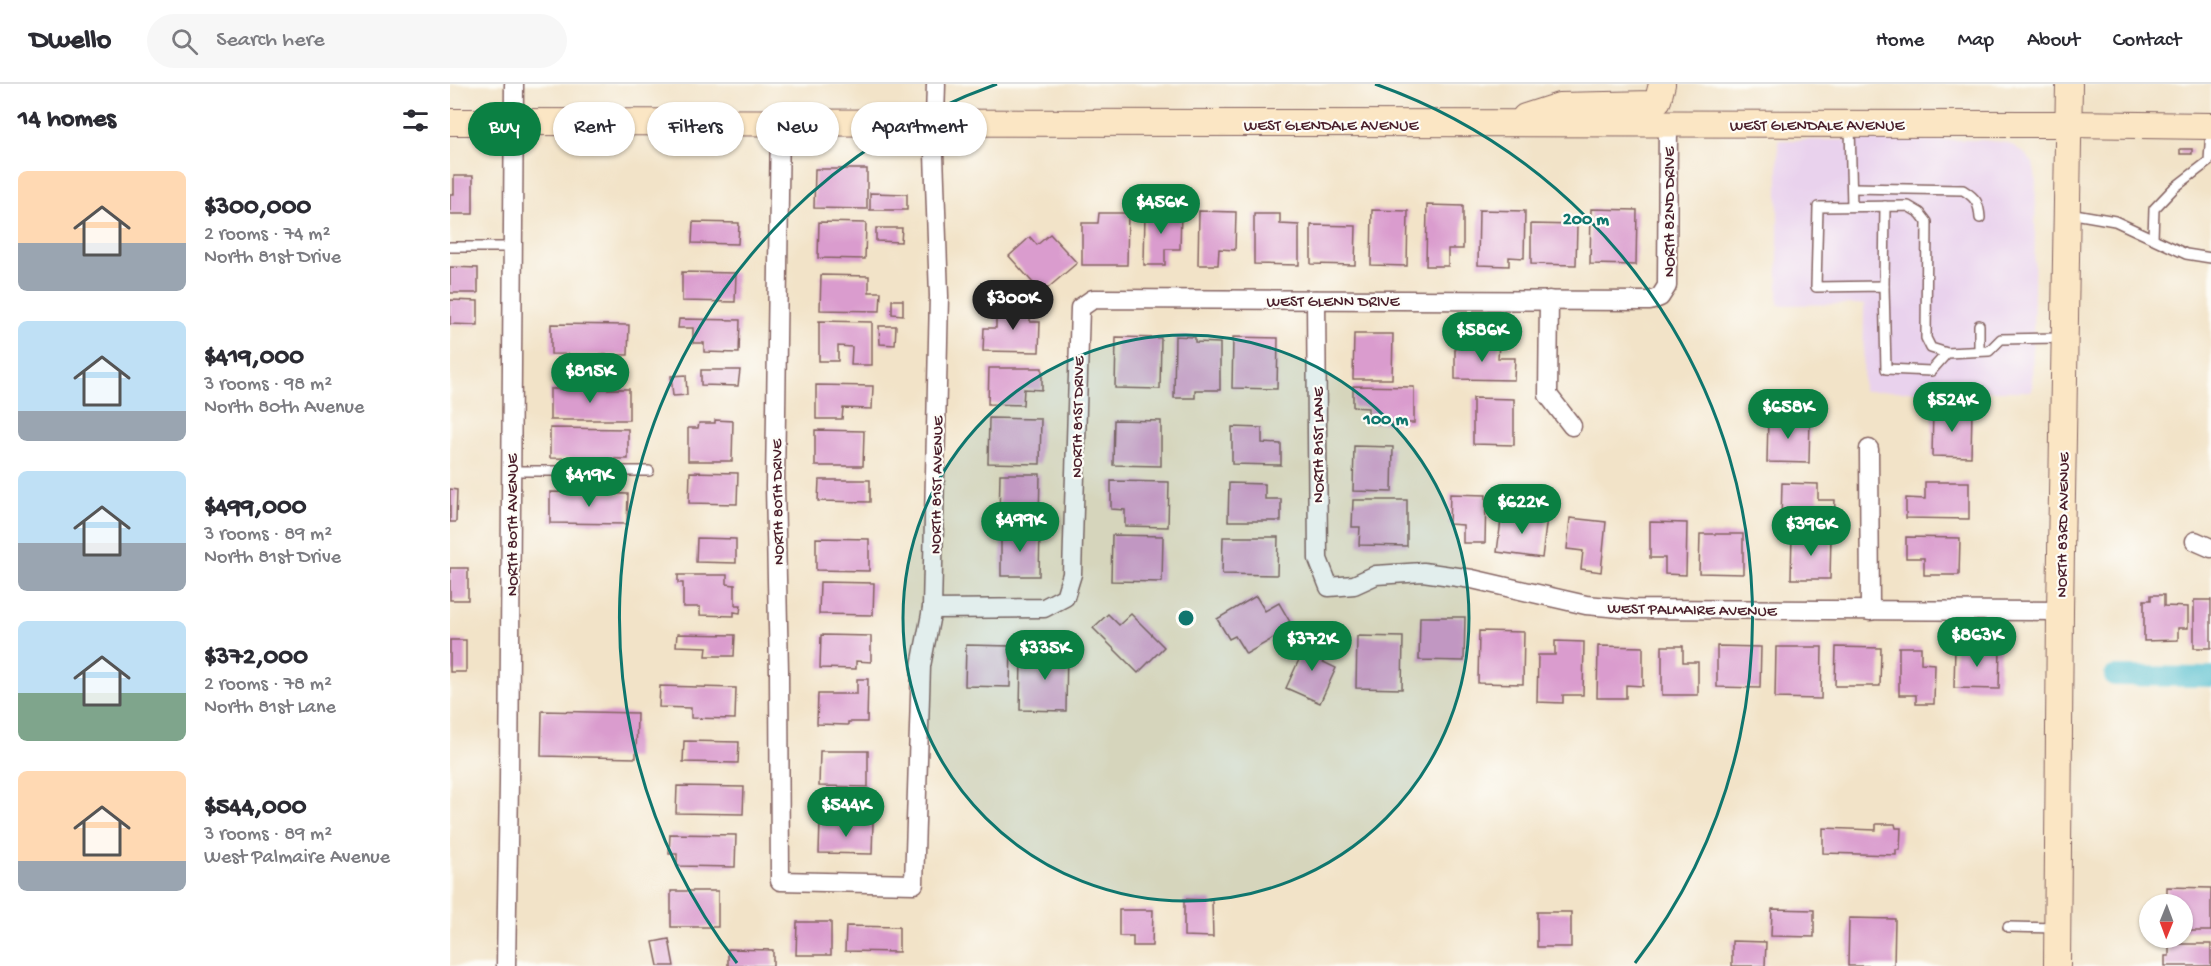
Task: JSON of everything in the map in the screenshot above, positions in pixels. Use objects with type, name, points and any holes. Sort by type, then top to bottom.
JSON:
[{"type":"main road","points":[[1502,124],[1559,106],[1653,104],[1658,100],[1662,84]]},
{"type":"main road","name":"NORTH 83RD AVENUE","points":[[2057,966],[2060,611],[2069,84]]},
{"type":"main road","name":"WEST GLENDALE AVENUE","points":[[450,122],[468,122]]},
{"type":"main road","name":"WEST GLENDALE AVENUE","points":[[541,123],[756,122]]},
{"type":"main road","name":"WEST GLENDALE AVENUE","points":[[987,124],[2211,126]]},
{"type":"street","name":"NORTH 80TH AVENUE","points":[[514,84],[514,102]]},
{"type":"street","name":"NORTH 81ST AVENUE","points":[[935,102],[936,84]]},
{"type":"street","name":"NORTH 82ND DRIVE","points":[[1660,297],[1667,286],[1668,124]]},
{"type":"street","name":"NORTH 80TH AVENUE","points":[[506,966],[514,156]]},
{"type":"street","name":"NORTH 80TH DRIVE","points":[[780,156],[775,486],[780,881],[914,884]]},
{"type":"street","name":"NORTH 81ST AVENUE","points":[[914,884],[921,666],[933,609],[939,296],[935,156]]},
{"type":"street","name":"WEST GLENN DRIVE","points":[[1080,308],[1093,299],[1650,301],[1660,297]]},
{"type":"street","name":"NORTH 81ST LANE","points":[[1316,300],[1318,559],[1329,587]]},
{"type":"street","points":[[1549,300],[1548,395],[1572,426]]},
{"type":"street","name":"NORTH 81ST DRIVE","points":[[933,609],[1044,608],[1065,597],[1072,574],[1080,308]]},
{"type":"street","points":[[1869,449],[1870,611]]},
{"type":"street","name":"WEST PALMAIRE AVENUE","points":[[1329,587],[1354,585],[1377,575],[1423,572],[1472,579],[1586,605],[1632,609],[2060,611]]},
{"type":"lane","points":[[1850,124],[1852,206]]},
{"type":"lane","points":[[2153,238],[2154,208],[2174,188],[2209,161],[2211,126]]},
{"type":"lane","points":[[1852,188],[1963,190],[1975,197],[1979,206],[1980,218]]},
{"type":"lane","points":[[1885,206],[1886,369],[1931,371],[1947,354]]},
{"type":"lane","points":[[1884,286],[1816,287],[1818,207],[1908,206],[1920,213],[1927,222],[1926,338],[1931,348],[1947,354],[1989,351],[2001,339],[2064,338]]},
{"type":"lane","points":[[2066,212],[2115,221],[2186,254],[2211,258]]},
{"type":"lane","points":[[450,247],[513,248]]},
{"type":"lane","points":[[1979,325],[1979,351]]},
{"type":"lane","points":[[511,471],[649,471]]},
{"type":"lane","points":[[2008,927],[2058,928]]},
{"type":"shaded area","points":[[1778,140],[1982,140],[2002,142],[2014,146],[2025,154],[2033,163],[2036,179],[2032,391],[1863,391],[1864,304],[1778,305]]},
{"type":"building","points":[[2180,149],[2192,149],[2192,154],[2180,154]]},
{"type":"building","points":[[815,169],[867,169],[867,209],[814,208]]},
{"type":"building","points":[[454,176],[473,176],[473,214],[450,214],[450,194],[454,194]]},
{"type":"building","points":[[870,193],[907,194],[907,210],[870,210]]},
{"type":"building","points":[[1427,205],[1463,206],[1463,249],[1448,249],[1448,266],[1426,266]]},
{"type":"building","points":[[1591,209],[1637,210],[1636,265],[1590,264]]},
{"type":"building","points":[[1372,210],[1408,211],[1407,266],[1371,265]]},
{"type":"building","points":[[1479,210],[1525,211],[1524,258],[1509,257],[1509,266],[1478,265]]},
{"type":"building","points":[[1145,211],[1181,211],[1180,249],[1165,249],[1165,265],[1144,265]]},
{"type":"building","points":[[1199,211],[1236,212],[1235,250],[1219,249],[1218,265],[1198,265]]},
{"type":"building","points":[[1099,213],[1128,213],[1127,265],[1082,265],[1082,223],[1098,223]]},
{"type":"building","points":[[1254,214],[1280,214],[1280,224],[1299,225],[1299,265],[1254,264]]},
{"type":"building","points":[[693,222],[739,223],[738,244],[692,243]]},
{"type":"building","points":[[819,222],[866,223],[865,259],[818,258]]},
{"type":"building","points":[[1531,224],[1577,225],[1576,265],[1531,264]]},
{"type":"building","points":[[1311,225],[1356,226],[1355,265],[1311,264]]},
{"type":"building","points":[[876,228],[902,228],[901,242],[876,241]]},
{"type":"building","points":[[1050,234],[1077,263],[1042,293],[1009,256],[1030,237],[1037,245]]},
{"type":"building","points":[[450,267],[478,268],[478,293],[450,293]]},
{"type":"building","points":[[682,272],[736,273],[735,302],[682,301]]},
{"type":"building","points":[[821,275],[869,276],[869,292],[881,292],[880,311],[820,310]]},
{"type":"building","points":[[450,300],[478,301],[478,325],[450,324]]},
{"type":"building","points":[[892,300],[903,300],[903,315],[892,314]]},
{"type":"building","points":[[996,306],[1031,306],[1030,322],[1040,322],[1039,352],[983,351],[984,328],[996,328]]},
{"type":"building","points":[[679,319],[740,320],[739,353],[704,352],[704,343],[693,343],[693,328],[678,328]]},
{"type":"building","points":[[819,321],[872,322],[872,365],[851,365],[852,347],[838,346],[838,361],[819,361]]},
{"type":"building","points":[[551,324],[629,325],[628,355],[551,354]]},
{"type":"building","points":[[879,326],[896,326],[895,345],[880,344]]},
{"type":"building","points":[[1354,334],[1393,334],[1392,379],[1353,379]]},
{"type":"building","points":[[1175,336],[1195,337],[1195,342],[1220,343],[1220,390],[1195,390],[1195,398],[1174,398]]},
{"type":"building","points":[[1116,337],[1161,338],[1160,389],[1115,388]]},
{"type":"building","points":[[1233,337],[1278,338],[1277,389],[1232,388]]},
{"type":"building","points":[[1455,344],[1499,344],[1498,358],[1515,358],[1514,380],[1455,379]]},
{"type":"building","points":[[989,368],[1042,368],[1042,390],[1024,389],[1023,405],[988,404]]},
{"type":"building","points":[[701,370],[740,370],[738,386],[701,385]]},
{"type":"building","points":[[686,375],[687,395],[673,396],[671,376]]},
{"type":"building","points":[[816,385],[873,386],[872,409],[843,408],[842,419],[816,419]]},
{"type":"building","points":[[1353,386],[1414,387],[1414,423],[1368,423],[1368,408],[1353,407]]},
{"type":"building","points":[[550,389],[629,389],[629,420],[550,420]]},
{"type":"building","points":[[1473,398],[1514,399],[1514,445],[1473,444]]},
{"type":"building","points":[[1933,409],[1972,410],[1971,457],[1932,456]]},
{"type":"building","points":[[1768,417],[1810,418],[1809,463],[1767,462]]},
{"type":"building","points":[[989,418],[1041,419],[1040,464],[988,463]]},
{"type":"building","points":[[715,420],[733,421],[732,461],[688,461],[688,428],[698,428],[699,423],[715,423]]},
{"type":"building","points":[[1114,420],[1161,421],[1161,466],[1113,465]]},
{"type":"building","points":[[1232,427],[1262,428],[1262,443],[1281,444],[1281,465],[1232,464]]},
{"type":"building","points":[[550,428],[628,429],[628,459],[550,458]]},
{"type":"building","points":[[815,430],[864,431],[863,466],[815,466]]},
{"type":"building","points":[[1354,446],[1393,447],[1392,492],[1353,491]]},
{"type":"building","points":[[690,472],[738,473],[737,504],[689,503]]},
{"type":"building","points":[[1000,474],[1040,474],[1039,520],[999,519]]},
{"type":"building","points":[[819,480],[870,480],[870,502],[818,501]]},
{"type":"building","points":[[1111,481],[1169,482],[1168,527],[1125,526],[1125,510],[1111,509]]},
{"type":"building","points":[[1925,482],[1969,482],[1969,519],[1906,518],[1906,498],[1925,499]]},
{"type":"building","points":[[1229,483],[1265,484],[1265,499],[1281,499],[1281,521],[1228,521]]},
{"type":"building","points":[[1782,483],[1818,484],[1818,500],[1835,500],[1834,522],[1781,521]]},
{"type":"building","points":[[450,489],[457,490],[456,522],[450,522]]},
{"type":"building","points":[[550,492],[628,494],[627,524],[550,523]]},
{"type":"building","points":[[1450,494],[1486,495],[1485,543],[1463,543],[1463,525],[1449,524]]},
{"type":"building","points":[[1353,500],[1407,500],[1407,546],[1359,545],[1360,527],[1352,527]]},
{"type":"building","points":[[1502,512],[1547,517],[1542,558],[1497,552]]},
{"type":"building","points":[[1570,518],[1606,522],[1601,572],[1581,569],[1583,551],[1567,549]]},
{"type":"building","points":[[1650,522],[1687,523],[1686,575],[1665,574],[1665,558],[1650,558]]},
{"type":"building","points":[[1001,530],[1040,531],[1039,576],[1001,576]]},
{"type":"building","points":[[1700,534],[1743,534],[1743,574],[1699,573]]},
{"type":"building","points":[[1792,534],[1831,535],[1830,579],[1791,579]]},
{"type":"building","points":[[1112,535],[1163,536],[1162,582],[1111,581]]},
{"type":"building","points":[[1223,537],[1278,537],[1277,575],[1222,574]]},
{"type":"building","points":[[1906,537],[1960,538],[1959,575],[1924,575],[1924,558],[1906,558]]},
{"type":"building","points":[[697,538],[736,539],[736,563],[696,562]]},
{"type":"building","points":[[816,538],[869,539],[869,571],[816,570]]},
{"type":"building","points":[[450,568],[468,568],[468,600],[450,600]]},
{"type":"building","points":[[678,575],[727,575],[727,584],[735,585],[735,605],[741,605],[740,613],[734,612],[734,616],[700,615],[700,607],[683,607],[683,583],[678,583]]},
{"type":"building","points":[[820,582],[874,583],[873,615],[819,614]]},
{"type":"building","points":[[2151,595],[2164,595],[2164,606],[2188,607],[2188,628],[2178,628],[2178,640],[2144,641],[2144,600],[2151,600]]},
{"type":"building","points":[[1256,596],[1265,611],[1279,603],[1293,627],[1246,654],[1235,636],[1229,639],[1217,619]]},
{"type":"building","points":[[2194,600],[2211,600],[2211,648],[2194,648]]},
{"type":"building","points":[[1108,614],[1119,625],[1131,614],[1164,647],[1138,673],[1093,628]]},
{"type":"building","points":[[1420,617],[1465,617],[1464,661],[1419,660]]},
{"type":"building","points":[[1479,631],[1524,632],[1523,684],[1478,683]]},
{"type":"building","points":[[677,634],[735,635],[734,656],[706,656],[707,647],[676,646]]},
{"type":"building","points":[[821,635],[871,636],[871,662],[856,661],[856,669],[820,668]]},
{"type":"building","points":[[1357,636],[1403,637],[1402,689],[1356,688]]},
{"type":"building","points":[[1309,638],[1328,646],[1321,661],[1336,668],[1320,703],[1286,688]]},
{"type":"building","points":[[450,640],[466,640],[466,672],[450,672]]},
{"type":"building","points":[[1555,641],[1584,642],[1583,695],[1563,695],[1563,703],[1537,702],[1538,655],[1555,655]]},
{"type":"building","points":[[966,645],[1011,646],[1010,687],[965,686]]},
{"type":"building","points":[[1047,646],[1067,646],[1066,711],[1020,710],[1021,658],[1047,658]]},
{"type":"building","points":[[1598,646],[1643,647],[1643,686],[1626,685],[1626,698],[1597,698]]},
{"type":"building","points":[[1662,646],[1683,646],[1683,662],[1698,662],[1698,695],[1662,695]]},
{"type":"building","points":[[1717,646],[1761,647],[1760,688],[1717,687]]},
{"type":"building","points":[[1955,646],[2000,647],[1999,689],[1954,688]]},
{"type":"building","points":[[1776,647],[1822,647],[1821,699],[1775,698]]},
{"type":"building","points":[[1836,647],[1881,648],[1880,686],[1835,686]]},
{"type":"building","points":[[1899,647],[1921,647],[1921,663],[1935,664],[1934,704],[1916,704],[1916,695],[1899,695]]},
{"type":"building","points":[[857,679],[868,679],[867,722],[848,722],[848,725],[817,724],[818,694],[857,694]]},
{"type":"building","points":[[660,686],[736,688],[735,719],[691,718],[691,708],[659,707]]},
{"type":"building","points":[[542,711],[637,713],[636,758],[541,756]]},
{"type":"building","points":[[684,741],[739,742],[738,763],[683,762]]},
{"type":"building","points":[[820,751],[868,751],[868,787],[819,786]]},
{"type":"building","points":[[677,786],[744,787],[743,814],[676,813]]},
{"type":"building","points":[[820,821],[873,822],[872,854],[819,853]]},
{"type":"building","points":[[1876,824],[1895,824],[1896,828],[1901,828],[1900,850],[1896,850],[1896,855],[1823,853],[1823,828],[1876,830]]},
{"type":"building","points":[[670,834],[736,835],[735,867],[677,866],[677,854],[669,854]]},
{"type":"building","points":[[2167,887],[2211,888],[2211,931],[2193,931],[2193,894],[2167,894]]},
{"type":"building","points":[[671,891],[718,891],[718,927],[671,927]]},
{"type":"building","points":[[1184,899],[1212,900],[1213,937],[1184,936]]},
{"type":"building","points":[[1772,909],[1814,910],[1814,937],[1771,936]]},
{"type":"building","points":[[1119,910],[1153,910],[1152,946],[1133,946],[1133,936],[1119,936]]},
{"type":"building","points":[[1537,912],[1571,912],[1571,947],[1537,947]]},
{"type":"building","points":[[1849,918],[1895,919],[1894,966],[1848,966]]},
{"type":"building","points":[[797,922],[831,922],[831,955],[796,955]]},
{"type":"building","points":[[846,926],[899,927],[899,952],[845,951]]},
{"type":"building","points":[[669,939],[674,966],[658,966],[653,942]]},
{"type":"building","points":[[1732,941],[1766,942],[1765,966],[1732,966]]},
{"type":"building","points":[[2193,944],[2211,944],[2211,966],[2165,966],[2165,956],[2169,956],[2169,948],[2193,948]]},
{"type":"building","points":[[728,949],[773,950],[773,966],[728,966]]},
{"type":"waterway","points":[[2114,676],[2211,677]]}]
